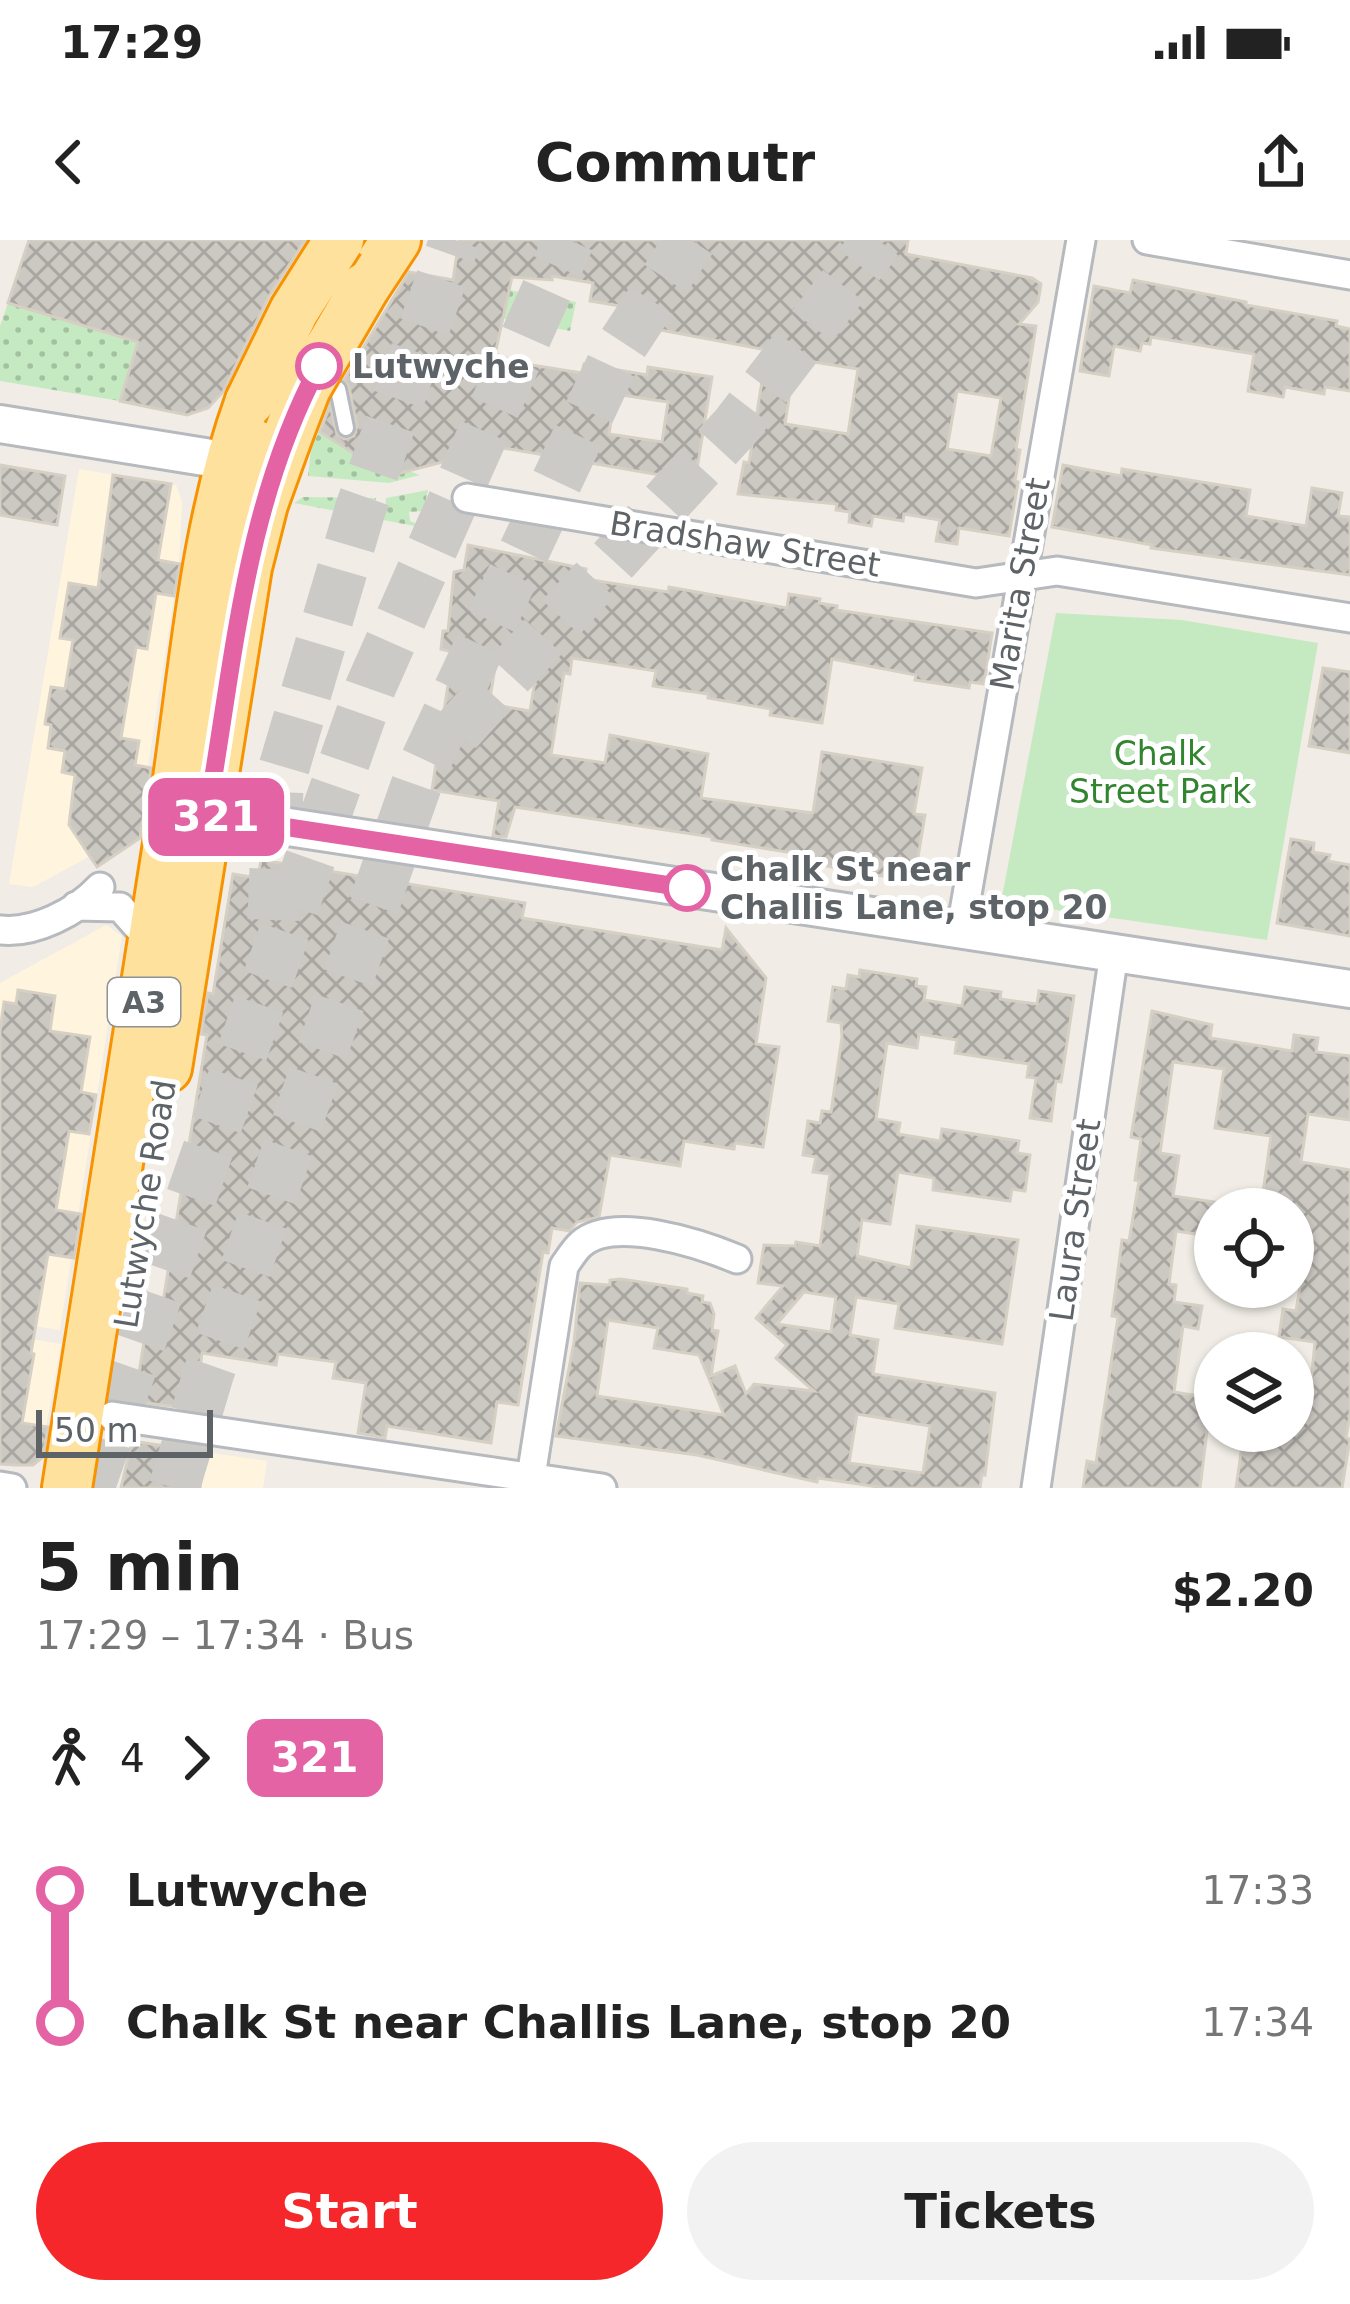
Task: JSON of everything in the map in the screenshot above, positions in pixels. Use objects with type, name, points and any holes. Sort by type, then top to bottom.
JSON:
[{"type":"highway","name":"Lutwyche Road","points":[[265,454],[250,400],[294,310],[339,240]]},
{"type":"highway","name":"Lutwyche Road","points":[[67,1488],[153,944],[190,813],[247,567],[265,454],[391,247]]},
{"type":"highway","name":"Lutwyche Road","points":[[100,1488],[190,813]]},
{"type":"street","name":"Marita Street","points":[[961,929],[1082,240]]},
{"type":"street","points":[[1147,240],[1350,275]]},
{"type":"street","points":[[0,424],[265,454]]},
{"type":"street","name":"Bradshaw Street","points":[[467,498],[976,583],[1057,571],[1350,619]]},
{"type":"street","points":[[190,813],[1350,989]]},
{"type":"street","points":[[0,930],[28,928],[76,906],[100,886]]},
{"type":"street","points":[[76,906],[108,904],[123,909],[153,944]]},
{"type":"street","name":"Laura Street","points":[[1036,1488],[1114,952]]},
{"type":"street","points":[[531,1478],[564,1266],[583,1241],[611,1230],[697,1242],[737,1259]]},
{"type":"street","points":[[112,1416],[602,1488]]},
{"type":"street","points":[[0,1486],[11,1488]]},
{"type":"lane","points":[[338,389],[346,428]]},
{"type":"shaded area","points":[[79,469],[176,485],[182,502],[179,564],[140,819],[122,839],[33,887],[9,884]]},
{"type":"shaded area","points":[[106,925],[122,936],[60,1330],[0,1321],[0,983]]},
{"type":"shaded area","points":[[0,1334],[61,1344],[46,1427],[29,1454]]},
{"type":"shaded area","points":[[145,1443],[267,1461],[263,1488],[138,1488]]},
{"type":"green space","points":[[408,272],[576,302],[570,331],[504,319],[507,295],[484,298]]},
{"type":"green space","points":[[8,303],[138,342],[120,401],[0,381],[0,326]]},
{"type":"green space","points":[[319,431],[389,476],[409,471],[420,475],[389,483],[308,476]]},
{"type":"green space","points":[[428,490],[423,511],[409,512],[410,521],[430,529],[294,503],[303,497],[376,498],[376,509],[385,510],[386,498]]},
{"type":"green space","name":"Chalk Street Park","points":[[1056,613],[1182,620],[1318,643],[1267,940],[1001,902]]},
{"type":"building","points":[[29,240],[305,240],[268,298],[223,392],[208,408],[187,415],[120,401],[138,342],[8,303]]},
{"type":"building","points":[[459,240],[908,240],[906,254],[1032,278],[1041,284],[1038,302],[1019,324],[1036,326],[1016,449],[1020,450],[1018,482],[1009,536],[959,528],[957,544],[936,541],[940,520],[904,514],[903,521],[873,516],[871,526],[849,522],[850,512],[836,510],[837,504],[738,494],[744,462],[749,463],[767,350],[655,329],[657,312],[590,301],[593,283],[552,276],[552,280],[512,277],[494,359],[582,373],[584,364],[647,375],[648,367],[712,377],[695,481],[480,444],[477,465],[450,460],[389,476],[320,432],[330,405],[337,434],[344,439],[354,436],[357,426],[344,380],[409,272],[453,280]],"holes":[[[795,359],[858,369],[848,434],[785,424]],[[957,391],[1001,398],[991,456],[947,449]],[[615,394],[668,402],[662,442],[609,434]]]},
{"type":"building","points":[[1133,280],[1337,321],[1336,326],[1350,329],[1350,391],[1325,387],[1324,394],[1285,387],[1283,397],[1248,391],[1254,354],[1151,337],[1140,351],[1114,346],[1109,376],[1080,371],[1094,286],[1130,293]]},
{"type":"building","points":[[0,465],[65,476],[57,525],[0,515]]},
{"type":"building","points":[[1063,465],[1121,476],[1122,469],[1250,490],[1246,516],[1306,526],[1312,488],[1342,493],[1338,516],[1350,517],[1350,575],[1151,548],[1052,527]]},
{"type":"building","points":[[113,475],[171,484],[158,560],[180,564],[174,596],[156,593],[147,649],[136,647],[121,738],[139,741],[135,765],[151,768],[140,838],[97,867],[69,825],[75,775],[62,772],[65,751],[48,748],[51,725],[45,724],[51,687],[65,689],[73,640],[60,638],[69,583],[98,588]]},
{"type":"building","points":[[468,545],[586,569],[585,579],[668,592],[669,587],[787,608],[789,594],[820,599],[819,603],[837,606],[836,610],[992,633],[984,684],[970,682],[969,688],[832,659],[822,723],[770,715],[771,709],[708,698],[708,694],[653,686],[656,671],[572,658],[570,674],[564,673],[551,755],[605,763],[610,735],[708,754],[701,798],[813,813],[822,752],[922,768],[914,814],[925,815],[914,881],[850,871],[805,861],[806,855],[712,837],[515,807],[506,837],[493,836],[499,801],[432,790],[453,652],[441,649],[443,631],[448,631],[454,572],[464,570]],"holes":[[[496,662],[537,668],[530,711],[489,704]]]},
{"type":"building","points":[[1323,668],[1350,672],[1350,753],[1309,746]]},
{"type":"building","points":[[1291,839],[1314,843],[1313,852],[1350,865],[1350,936],[1277,923]]},
{"type":"building","points":[[261,860],[525,903],[522,918],[722,950],[726,928],[766,978],[756,1044],[779,1047],[763,1147],[735,1143],[734,1149],[684,1141],[680,1166],[610,1155],[599,1217],[577,1222],[569,1231],[552,1228],[548,1253],[543,1252],[518,1405],[497,1402],[491,1443],[387,1426],[385,1438],[358,1433],[366,1383],[333,1378],[336,1362],[278,1354],[276,1365],[202,1353],[200,1368],[193,1367],[186,1408],[139,1402],[136,1391],[147,1324],[159,1326],[207,1035],[201,1034],[208,993],[213,994],[233,874],[258,878]]},
{"type":"building","points":[[860,970],[917,979],[916,986],[926,987],[924,1000],[962,1006],[965,987],[1001,992],[1000,999],[1037,1004],[1039,991],[1074,996],[1051,1121],[1030,1118],[1036,1078],[1027,1077],[1029,1064],[955,1053],[957,1040],[919,1034],[917,1048],[887,1043],[876,1119],[900,1123],[898,1134],[940,1141],[942,1129],[1019,1141],[1017,1153],[1030,1155],[1025,1191],[1012,1189],[1010,1201],[933,1190],[934,1178],[898,1172],[890,1224],[862,1220],[857,1256],[911,1268],[917,1226],[1018,1240],[1002,1344],[895,1328],[899,1304],[856,1297],[850,1335],[878,1340],[873,1374],[995,1393],[980,1488],[885,1488],[818,1478],[817,1482],[697,1455],[556,1436],[580,1283],[610,1285],[610,1280],[621,1279],[687,1289],[687,1293],[703,1296],[702,1302],[710,1303],[714,1314],[712,1330],[718,1331],[711,1376],[735,1366],[746,1394],[754,1384],[814,1391],[776,1358],[787,1345],[756,1318],[783,1286],[758,1283],[764,1245],[820,1246],[830,1174],[813,1172],[816,1157],[803,1155],[808,1121],[820,1123],[822,1111],[831,1112],[842,1037],[841,1023],[828,1021],[833,987],[846,989],[848,975],[859,977]],"holes":[[[804,1292],[836,1297],[831,1332],[777,1324]],[[608,1320],[658,1328],[654,1348],[699,1355],[724,1415],[597,1396]],[[857,1414],[930,1426],[923,1473],[849,1463]]]},
{"type":"building","points":[[18,990],[55,996],[50,1031],[90,1037],[81,1092],[96,1095],[89,1134],[69,1131],[56,1210],[81,1214],[74,1258],[48,1254],[31,1353],[22,1423],[48,1427],[43,1457],[33,1465],[0,1464],[0,1031],[4,1002],[16,1004]]},
{"type":"building","points":[[1152,1011],[1212,1025],[1210,1038],[1292,1051],[1294,1035],[1318,1038],[1316,1052],[1350,1056],[1350,1120],[1308,1114],[1301,1162],[1350,1170],[1350,1415],[1346,1438],[1350,1439],[1342,1488],[1236,1488],[1241,1452],[1314,1452],[1314,1332],[1280,1332],[1283,1309],[1314,1308],[1314,1188],[1264,1188],[1271,1136],[1215,1128],[1224,1069],[1173,1062],[1160,1153],[1179,1156],[1173,1196],[1194,1199],[1194,1234],[1176,1231],[1169,1284],[1176,1285],[1174,1302],[1202,1308],[1198,1329],[1183,1326],[1174,1392],[1194,1395],[1194,1452],[1204,1452],[1200,1488],[1083,1488],[1087,1461],[1096,1463],[1118,1317],[1112,1316],[1122,1240],[1129,1241],[1139,1181],[1135,1180],[1141,1139],[1131,1137]]},
{"type":"building","points":[[132,1441],[205,1452],[200,1488],[121,1488]]},
{"type":"tunnel","points":[[273,920],[278,788],[360,510],[455,240]]},
{"type":"tunnel","points":[[89,1488],[371,686],[569,240]]},
{"type":"tunnel","points":[[174,1488],[209,1372],[422,769],[617,353],[691,240]]},
{"type":"tunnel","points":[[457,731],[736,426],[878,240]]},
{"type":"bus line","name":"321","points":[[319,366],[288,434],[254,538],[207,815],[687,888]]},
{"type":"place","name":"Lutwyche","points":[[319,366]]},
{"type":"place","name":"Chalk St near Challis Lane, stop 20","points":[[687,888]]}]
